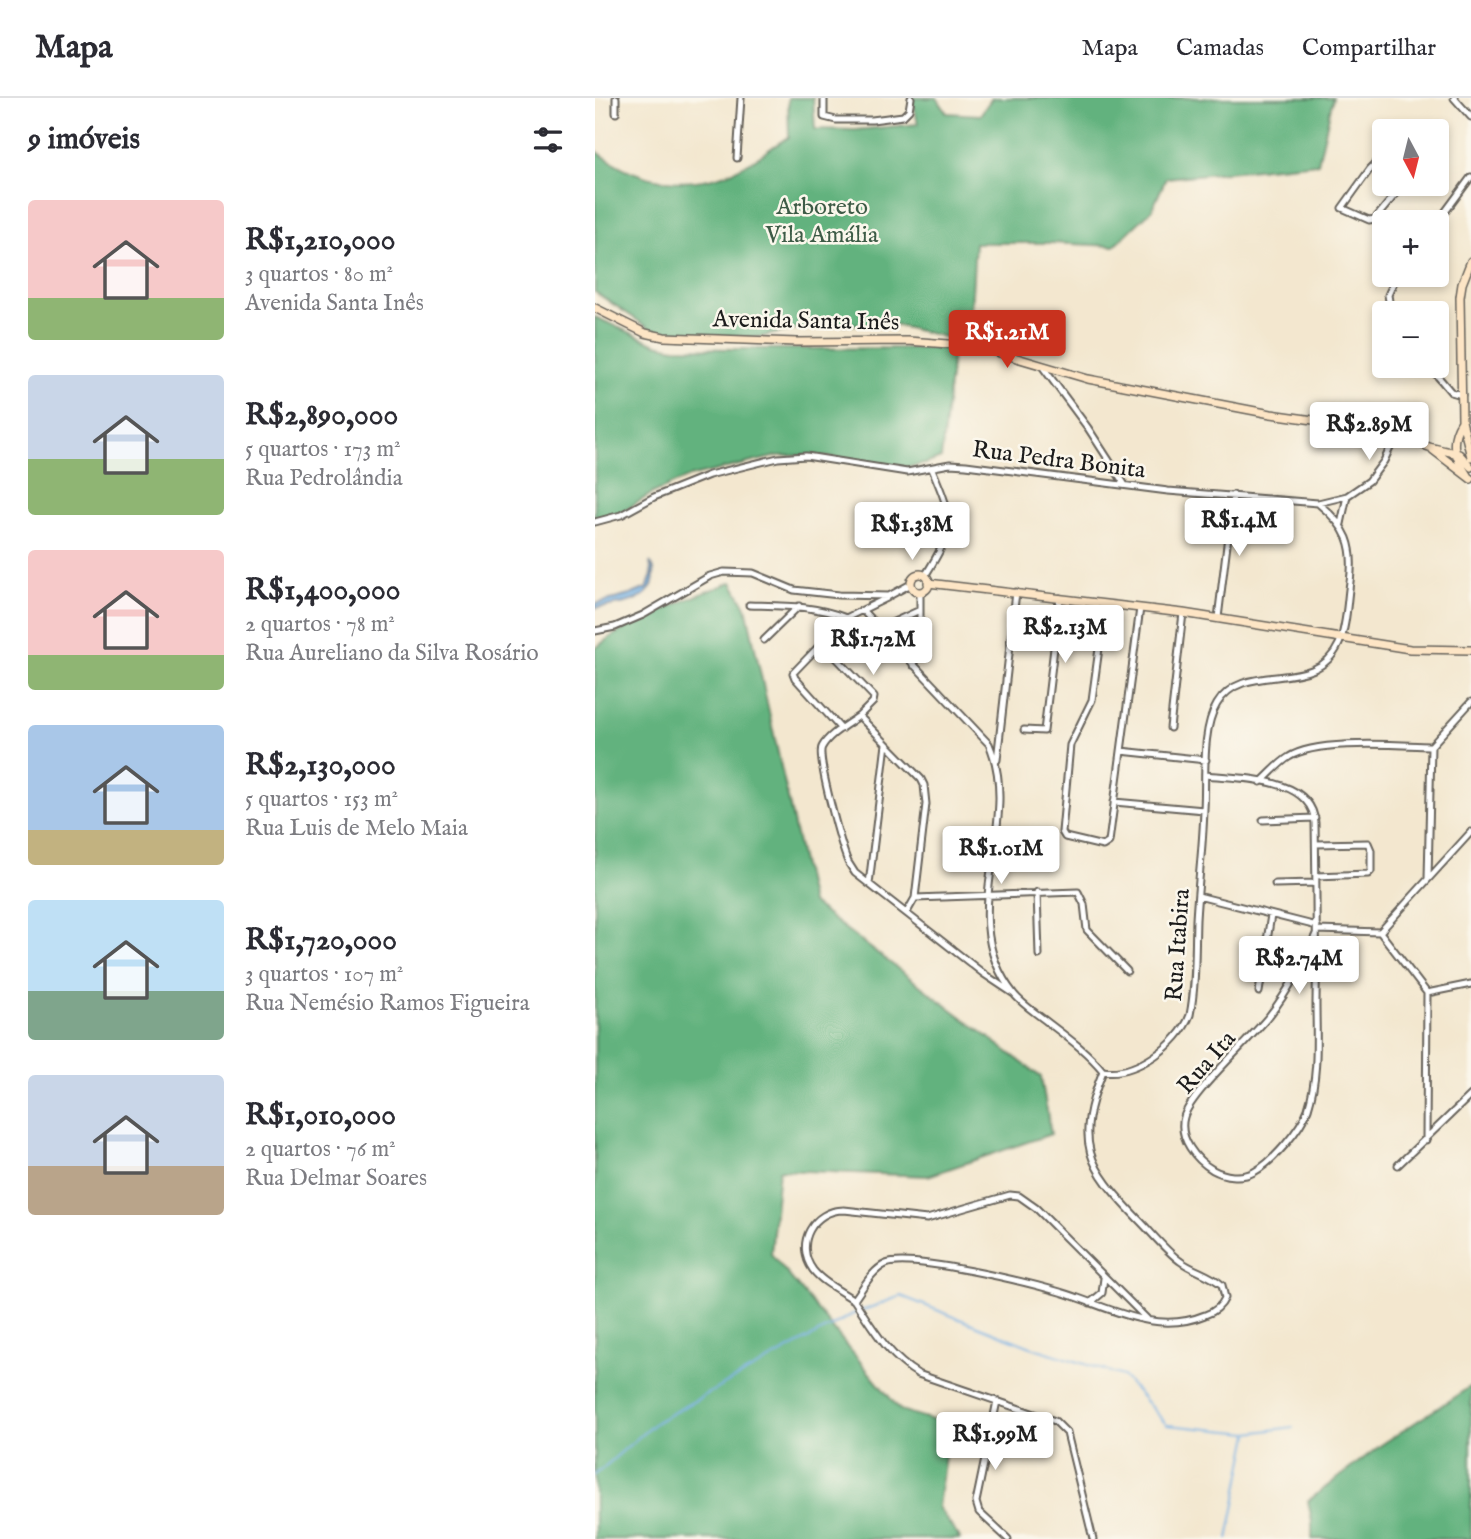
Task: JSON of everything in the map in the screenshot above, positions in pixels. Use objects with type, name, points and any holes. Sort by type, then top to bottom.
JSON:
[{"type":"main road","points":[[1470,474],[1456,455],[1453,446],[1462,421],[1460,297],[1471,261]]},
{"type":"main road","name":"Avenida Santa Inês","points":[[595,308],[654,336],[785,342],[908,341],[976,346],[1088,379],[1282,416],[1362,425],[1397,433],[1456,455]]},
{"type":"main road","points":[[1462,421],[1469,432],[1471,457]]},
{"type":"main road","points":[[1444,459],[1456,455],[1469,432]]},
{"type":"main road","name":"Avenida Santa Inês","points":[[1430,447],[1444,459],[1470,474]]},
{"type":"main road","points":[[927,580],[927,588],[920,592],[914,590],[911,584],[916,575],[927,580],[1183,613],[1410,649],[1471,650]]},
{"type":"street","points":[[616,98],[616,113]]},
{"type":"street","points":[[737,158],[741,98]]},
{"type":"street","points":[[824,98],[825,119],[871,120],[905,115],[909,110],[911,98]]},
{"type":"street","points":[[1454,98],[1471,117]]},
{"type":"street","points":[[1372,167],[1342,208],[1369,220],[1375,219],[1394,196]]},
{"type":"street","points":[[1447,210],[1471,177]]},
{"type":"street","points":[[1042,366],[1088,428],[1125,485]]},
{"type":"street","points":[[1439,378],[1451,392],[1462,395]]},
{"type":"street","points":[[1341,524],[1347,496],[1369,481],[1379,470],[1397,433]]},
{"type":"street","name":"Rua Pedra Bonita","points":[[595,523],[621,515],[654,497],[709,475],[778,458],[806,456],[907,472],[950,464],[966,464],[1168,491],[1318,503],[1347,496]]},
{"type":"street","points":[[927,580],[944,540],[950,517],[932,469]]},
{"type":"street","points":[[1218,618],[1233,495]]},
{"type":"street","points":[[1318,503],[1341,524],[1351,547],[1342,638]]},
{"type":"street","points":[[595,631],[615,627],[643,615],[711,576],[725,572],[753,573],[801,591],[889,596]]},
{"type":"street","points":[[841,729],[795,678],[795,670],[846,618],[911,584]]},
{"type":"street","points":[[913,665],[920,633],[920,592]]},
{"type":"street","points":[[1014,994],[993,952],[988,934],[986,895],[998,819],[997,763],[1016,592]]},
{"type":"street","points":[[1024,730],[1044,732],[1060,598]]},
{"type":"street","points":[[1105,604],[1092,700],[1075,732],[1069,754],[1062,830],[1065,837],[1103,846],[1109,842],[1140,608]]},
{"type":"street","points":[[749,605],[829,611],[846,618]]},
{"type":"street","points":[[764,640],[799,607]]},
{"type":"street","points":[[879,629],[921,610]]},
{"type":"street","points":[[863,611],[989,744],[997,763]]},
{"type":"street","points":[[1170,728],[1183,613]]},
{"type":"street","name":"Rua Itabira","points":[[1103,1071],[1112,1073],[1123,1070],[1155,1055],[1177,1038],[1186,1025],[1191,1010],[1211,716],[1224,694],[1250,681],[1310,672],[1332,655],[1342,638]]},
{"type":"street","points":[[822,643],[874,697],[873,702],[859,716],[824,744],[820,756],[845,856],[851,868],[984,975],[1014,994],[1086,1053],[1103,1071],[1091,1103],[1089,1121],[1089,1151],[1093,1166],[1114,1194],[1178,1260],[1222,1285],[1224,1298],[1219,1308],[1186,1322],[1150,1321],[1065,1293],[1009,1279],[905,1261],[893,1262],[879,1269],[854,1300]]},
{"type":"street","points":[[1428,878],[1431,746],[1471,702]]},
{"type":"street","points":[[859,716],[925,785],[926,804],[915,898],[907,912]]},
{"type":"street","points":[[869,884],[886,744]]},
{"type":"street","points":[[1261,782],[1289,757],[1306,750],[1358,746],[1431,746]]},
{"type":"street","points":[[1121,751],[1206,760]]},
{"type":"street","points":[[1205,775],[1284,786],[1299,792],[1313,808],[1315,818],[1263,820]]},
{"type":"street","points":[[1114,802],[1204,810]]},
{"type":"street","name":"Rua Ita","points":[[1315,818],[1317,930],[1317,1053],[1307,1113],[1294,1134],[1262,1167],[1242,1175],[1216,1172],[1204,1164],[1190,1148],[1184,1134],[1184,1116],[1194,1100],[1280,1001],[1317,930]]},
{"type":"street","points":[[1380,932],[1471,832]]},
{"type":"street","points":[[1275,884],[1368,874],[1371,871],[1371,850],[1368,843],[1315,844]]},
{"type":"street","points":[[1037,892],[1039,955]]},
{"type":"street","points":[[915,898],[1078,892],[1084,904],[1087,930],[1127,971]]},
{"type":"street","points":[[1198,896],[1317,930],[1380,932]]},
{"type":"street","points":[[1259,992],[1271,915]]},
{"type":"street","points":[[1380,932],[1427,993],[1426,1140]]},
{"type":"street","points":[[1427,993],[1471,984]]},
{"type":"street","points":[[1398,1166],[1471,1095]]},
{"type":"street","points":[[1093,1539],[1067,1433],[1055,1421],[918,1374],[908,1368],[882,1341],[854,1300],[813,1270],[807,1255],[807,1238],[813,1222],[835,1210],[927,1219],[1000,1196],[1019,1196],[1036,1208],[1150,1321]]},
{"type":"street","points":[[1090,1303],[1102,1293],[1104,1278]]},
{"type":"street","points":[[997,1401],[976,1502],[979,1512],[1009,1539]]},
{"type":"green space","name":"Arboreto Vila Amália","points":[[788,98],[813,98],[815,129],[855,130],[918,124],[912,98],[937,98],[947,113],[980,115],[992,98],[1333,98],[1318,163],[1166,178],[1152,210],[1114,246],[975,243],[969,343],[891,324],[812,325],[761,337],[658,334],[595,292],[595,150],[632,172],[652,178],[692,181],[712,178],[752,161],[789,137]]},
{"type":"green space","points":[[595,317],[656,344],[675,348],[953,348],[941,458],[902,468],[814,455],[778,456],[689,477],[653,493],[624,511],[595,520]]},
{"type":"green space","points":[[732,582],[746,607],[811,903],[1041,1077],[1051,1134],[928,1176],[779,1170],[771,1254],[900,1410],[949,1425],[938,1507],[960,1539],[595,1539],[595,649],[641,620]]},
{"type":"green space","points":[[914,617],[908,651],[888,629]]},
{"type":"green space","points":[[1471,1386],[1471,1539],[1312,1539],[1308,1501],[1381,1445]]},
{"type":"water","points":[[650,562],[654,575],[652,586],[647,593],[631,602],[595,608],[595,604],[647,588],[652,575]]},
{"type":"waterway","points":[[595,1475],[656,1422],[853,1314],[901,1296],[1031,1347],[1123,1376],[1167,1425],[1249,1433],[1293,1427]]},
{"type":"waterway","points":[[1228,1539],[1249,1434]]}]
